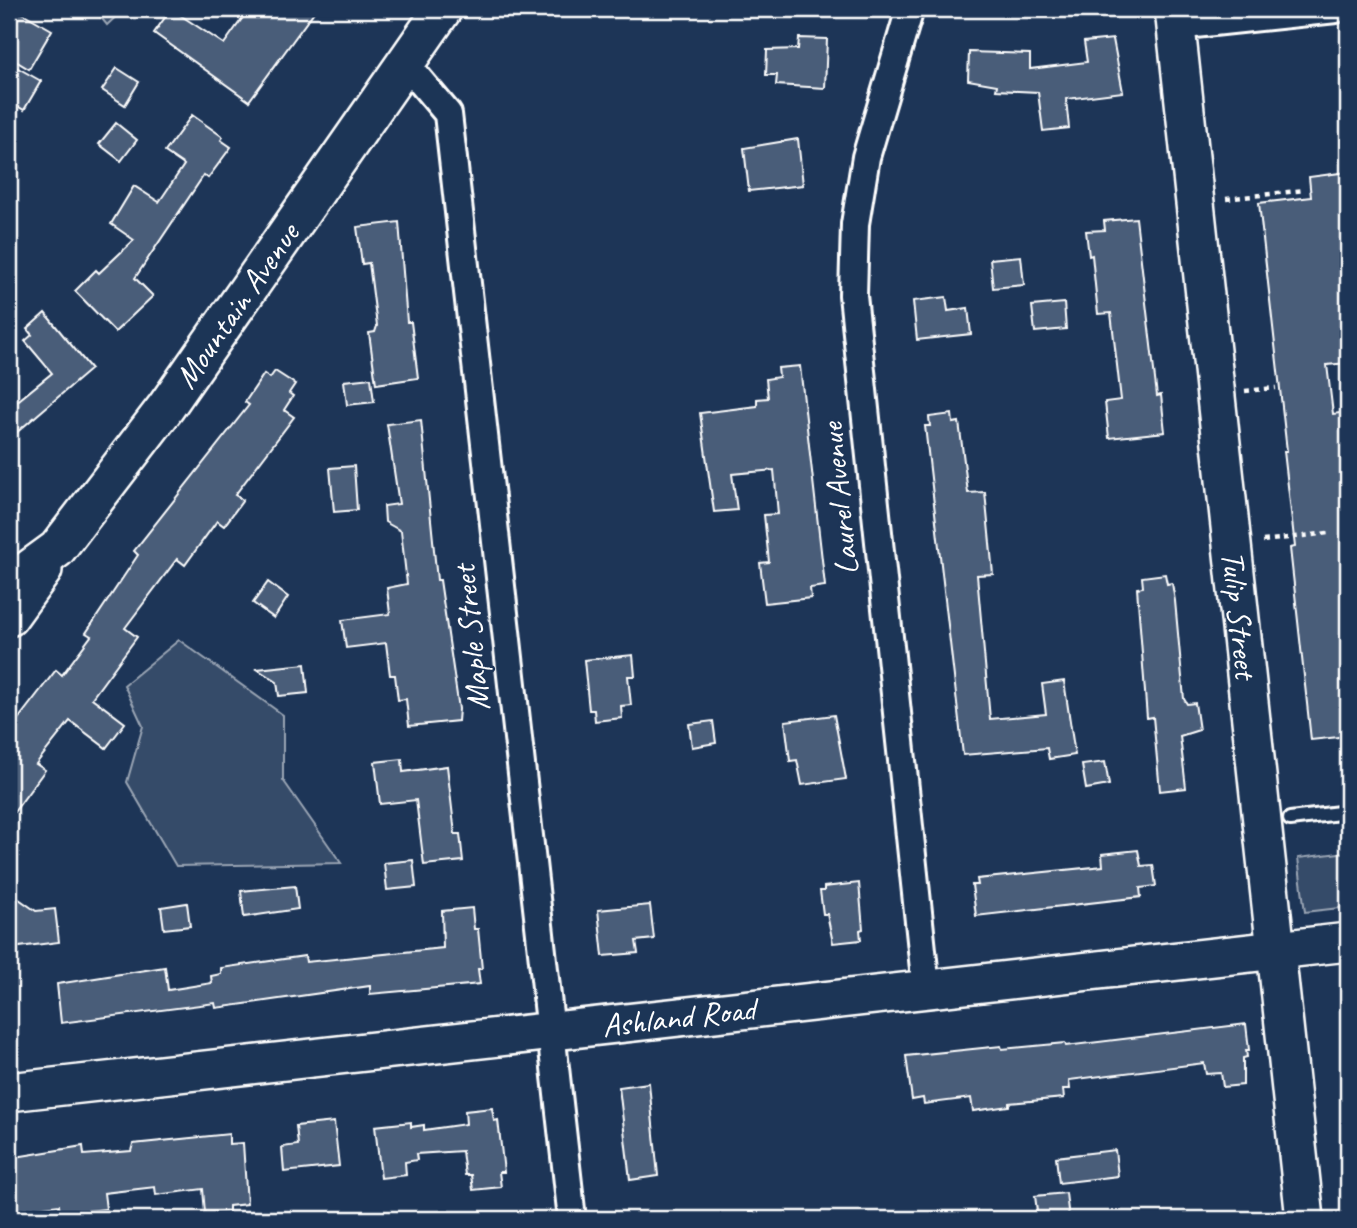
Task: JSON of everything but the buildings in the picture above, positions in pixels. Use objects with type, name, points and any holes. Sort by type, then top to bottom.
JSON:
[{"type":"street","name":"Mountain Avenue","points":[[9,584],[57,549],[166,407],[443,9]]},
{"type":"street","name":"Laurel Avenue","points":[[910,9],[866,157],[855,224],[853,295],[926,988]]},
{"type":"street","points":[[1175,18],[1336,9]]},
{"type":"street","name":"Tulip Street","points":[[1175,18],[1305,1219]]},
{"type":"street","name":"Maple Street","points":[[406,64],[448,114],[572,1219]]},
{"type":"street","points":[[9,617],[57,549]]},
{"type":"street","name":"Ashland Road","points":[[9,1092],[1348,942]]},
{"type":"lane","points":[[1290,820],[1348,812]]},
{"type":"path","points":[[1219,200],[1305,190]]},
{"type":"path","points":[[1241,391],[1276,388]]},
{"type":"path","points":[[1258,542],[1328,533]]},
{"type":"shaded area","points":[[94,9],[124,9],[107,25]]},
{"type":"shaded area","points":[[179,640],[283,715],[283,780],[341,863],[176,866],[127,782],[143,726],[124,685]]},
{"type":"shaded area","points":[[1348,852],[1348,907],[1305,912],[1298,858]]}]
